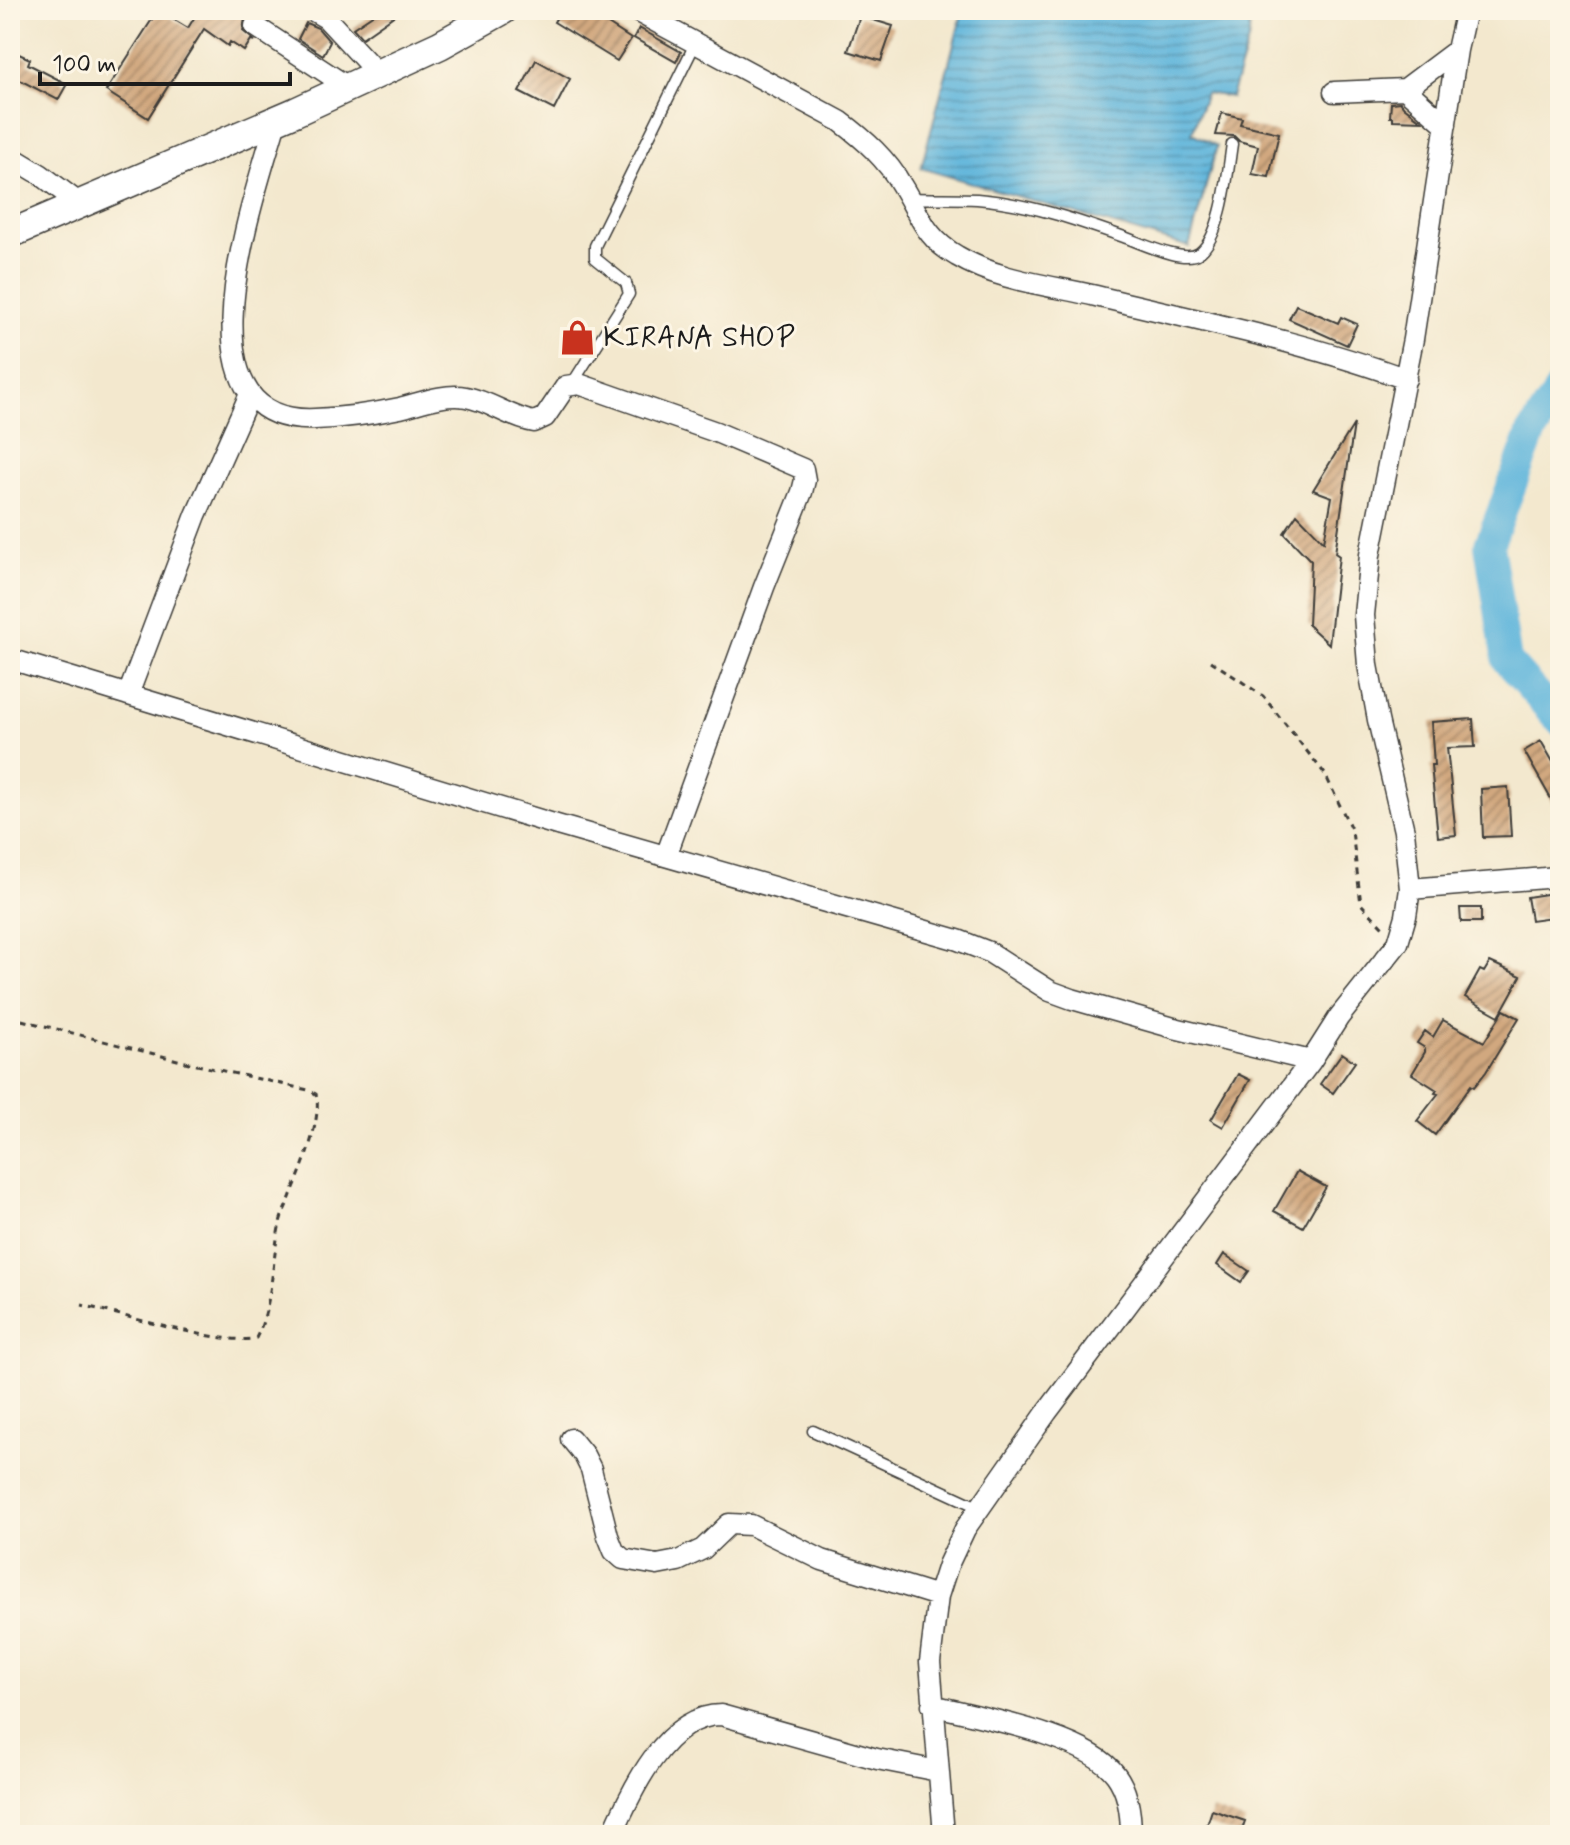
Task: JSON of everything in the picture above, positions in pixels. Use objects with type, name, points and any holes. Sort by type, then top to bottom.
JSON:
[{"type":"street","points":[[312,10],[326,18],[378,74]]},
{"type":"street","points":[[634,10],[840,121],[885,161],[925,229],[937,243],[956,256],[1003,276],[1281,341],[1406,379]]},
{"type":"street","points":[[944,1835],[930,1662],[938,1596],[965,1529],[1047,1412],[1311,1061],[1339,1017],[1398,943],[1406,916],[1410,889],[1404,831],[1378,720],[1368,665],[1364,615],[1370,555],[1406,379],[1457,50],[1466,10]]},
{"type":"street","points":[[10,234],[276,121],[378,74],[489,13]]},
{"type":"street","points":[[255,26],[348,87]]},
{"type":"street","points":[[1334,92],[1405,89],[1457,50]]},
{"type":"street","points":[[1405,89],[1446,125]]},
{"type":"street","points":[[276,121],[241,253],[232,316],[236,367],[258,404],[272,411],[311,420],[397,409],[448,397],[465,397],[534,422],[545,417],[560,392],[572,384],[589,386],[797,465],[805,475],[802,492],[666,856]]},
{"type":"street","points":[[10,156],[80,204]]},
{"type":"street","points":[[128,695],[196,515],[250,394]]},
{"type":"street","points":[[10,659],[666,856],[958,940],[989,952],[1050,991],[1072,999],[1174,1028],[1311,1061]]},
{"type":"street","points":[[1410,889],[1557,877]]},
{"type":"street","points":[[571,1439],[591,1469],[608,1536],[614,1551],[623,1559],[657,1565],[678,1561],[703,1549],[729,1524],[740,1523],[751,1525],[822,1560],[938,1596]]},
{"type":"street","points":[[932,1705],[1074,1745],[1099,1760],[1116,1774],[1124,1792],[1131,1835]]},
{"type":"street","points":[[612,1835],[648,1766],[668,1740],[706,1715],[721,1715],[877,1759],[938,1771]]},
{"type":"lane","points":[[572,384],[629,294],[626,283],[595,258],[595,246],[695,44]]},
{"type":"lane","points":[[908,197],[975,199],[1031,208],[1070,218],[1171,254],[1191,257],[1206,246],[1217,219],[1232,144]]},
{"type":"lane","points":[[813,1431],[980,1508]]},
{"type":"path","points":[[1211,661],[1263,696],[1325,774],[1352,831],[1361,904],[1398,943]]},
{"type":"path","points":[[10,1017],[316,1094],[317,1111],[303,1162],[280,1219],[275,1264],[256,1338],[237,1340],[199,1334],[82,1305]]},
{"type":"water","points":[[963,10],[1250,10],[1249,38],[1231,97],[1206,93],[1192,133],[1217,146],[1189,247],[921,168]]},
{"type":"building","points":[[158,10],[188,28],[199,10],[272,10],[267,19],[255,13],[245,18],[243,31],[255,41],[251,40],[244,51],[230,42],[228,46],[204,29],[148,118],[106,91]]},
{"type":"building","points":[[380,10],[402,10],[362,38],[353,28]]},
{"type":"building","points":[[561,10],[590,10],[598,15],[601,10],[617,10],[608,24],[631,39],[617,61],[554,22]]},
{"type":"building","points":[[860,16],[893,26],[881,61],[848,51]]},
{"type":"building","points":[[306,23],[318,28],[330,42],[323,55],[298,39]]},
{"type":"building","points":[[639,28],[681,52],[676,62],[634,38]]},
{"type":"building","points":[[10,50],[30,59],[28,64],[67,84],[58,100],[20,80],[10,101]]},
{"type":"building","points":[[536,60],[570,79],[554,110],[519,92]]},
{"type":"building","points":[[1400,102],[1422,121],[1393,120],[1390,117],[1391,103]]},
{"type":"building","points":[[1222,113],[1242,118],[1240,124],[1279,133],[1269,177],[1252,174],[1258,146],[1239,141],[1234,136],[1216,135]]},
{"type":"building","points":[[1296,305],[1338,323],[1341,317],[1357,324],[1347,345],[1289,319]]},
{"type":"building","points":[[1354,424],[1335,553],[1339,556],[1329,644],[1308,625],[1311,561],[1284,533],[1297,514],[1324,542],[1332,497],[1313,490]]},
{"type":"building","points":[[1473,719],[1475,747],[1447,748],[1456,835],[1438,837],[1431,765],[1434,765],[1431,722]]},
{"type":"building","points":[[1541,741],[1560,774],[1560,815],[1524,751]]},
{"type":"building","points":[[1508,787],[1511,836],[1483,837],[1481,789]]},
{"type":"building","points":[[1560,892],[1560,916],[1531,920],[1527,897]]},
{"type":"building","points":[[1460,908],[1481,908],[1481,922],[1461,922]]},
{"type":"building","points":[[1490,962],[1521,976],[1499,1016],[1465,997],[1480,970],[1484,972]]},
{"type":"building","points":[[1504,1010],[1519,1018],[1486,1072],[1474,1087],[1471,1085],[1435,1135],[1417,1121],[1438,1094],[1435,1093],[1437,1090],[1412,1074],[1425,1052],[1425,1048],[1417,1043],[1425,1031],[1433,1037],[1443,1020],[1484,1042]]},
{"type":"building","points":[[1342,1053],[1355,1062],[1333,1093],[1320,1084]]},
{"type":"building","points":[[1238,1074],[1250,1080],[1223,1127],[1211,1120]]},
{"type":"building","points":[[1297,1171],[1326,1187],[1303,1227],[1274,1211]]},
{"type":"building","points":[[1224,1254],[1249,1271],[1241,1282],[1217,1265]]},
{"type":"building","points":[[1212,1810],[1245,1821],[1240,1835],[1207,1825]]},
{"type":"waterway","points":[[1560,389],[1531,434],[1489,545],[1507,661],[1560,721]]},
{"type":"place","name":"KIRANA SHOP","points":[[577,337]]}]
